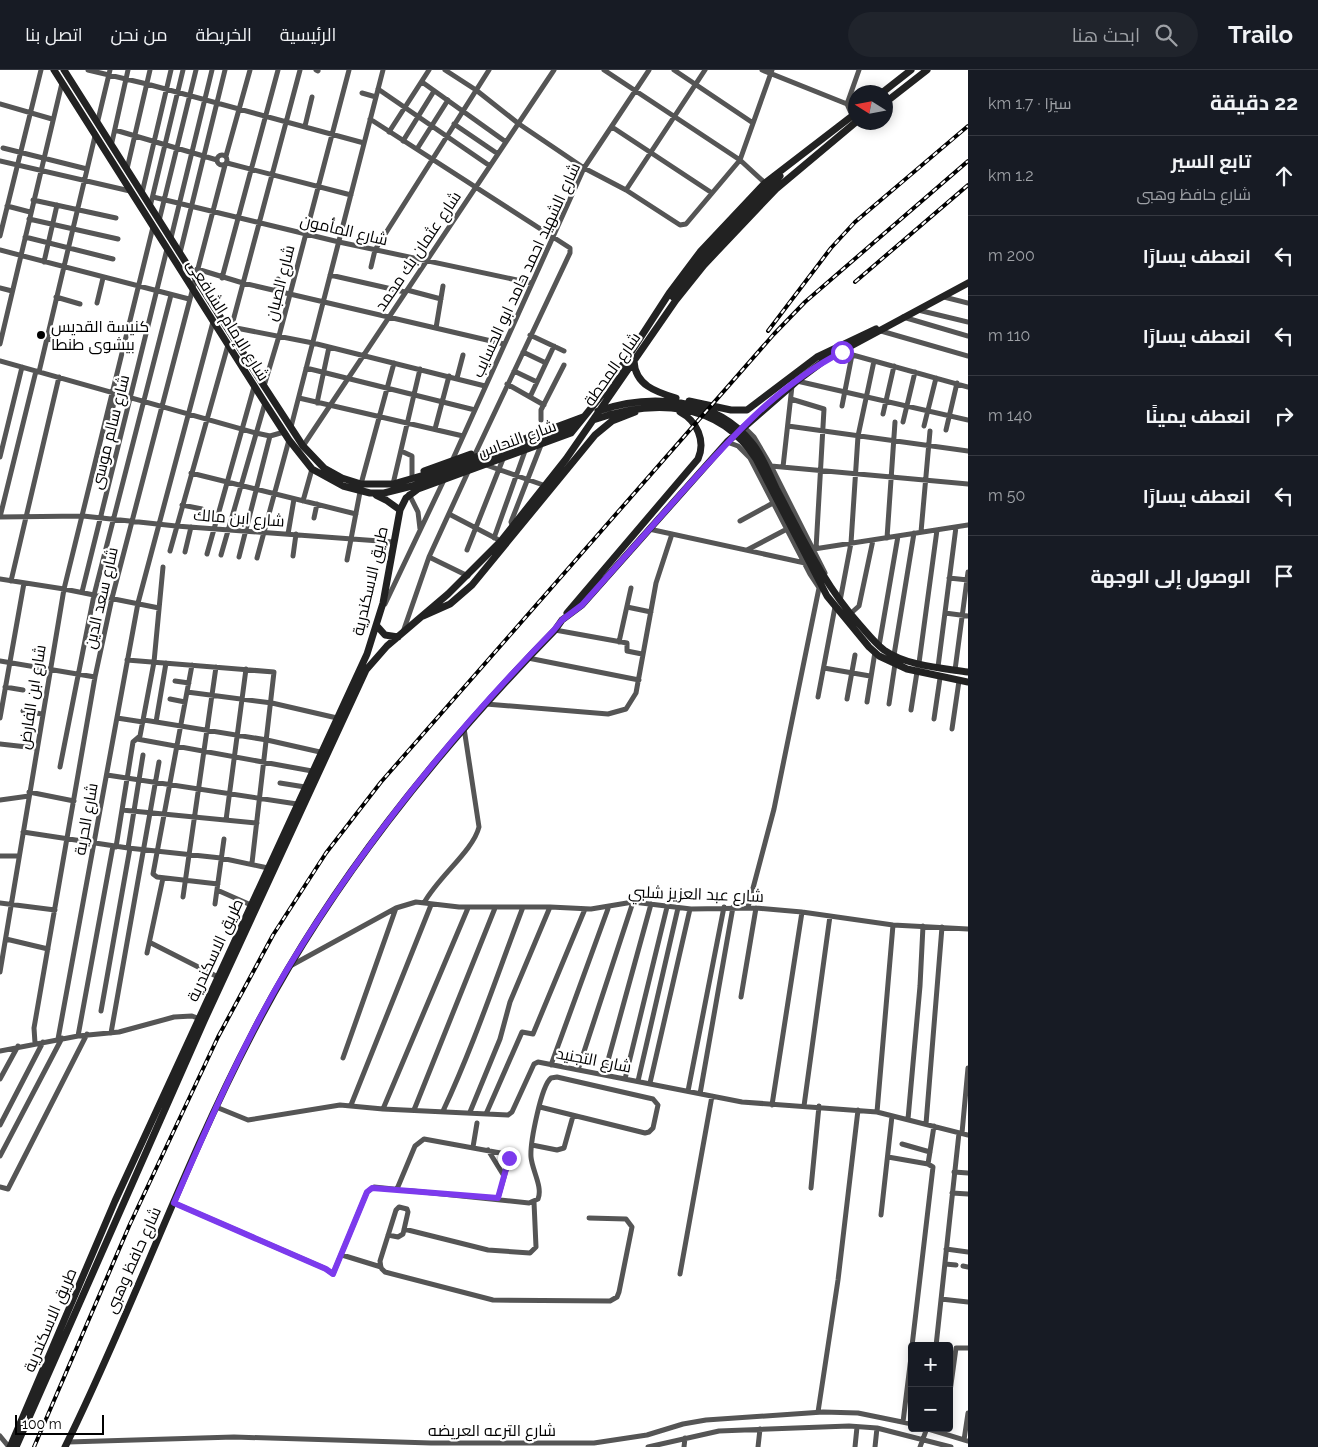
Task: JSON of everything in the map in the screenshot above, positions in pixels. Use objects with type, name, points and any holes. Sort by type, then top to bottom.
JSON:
[{"type":"main road","name":"شارع الإمام الشافعى","points":[[54,70],[254,387],[289,440],[312,469],[334,482],[360,488],[440,476]]},
{"type":"main road","name":"شارع الإمام الشافعى","points":[[64,70],[112,142],[150,207],[291,428],[316,461],[328,471],[370,493],[394,491],[440,476]]},
{"type":"main road","points":[[892,85],[911,70]]},
{"type":"main road","points":[[893,97],[928,70]]},
{"type":"main road","name":"شارع المحطة","points":[[591,411],[696,256],[766,183],[848,119]]},
{"type":"main road","name":"شارع المحطة","points":[[400,635],[468,576],[546,486],[676,300],[704,265],[776,189],[848,129]]},
{"type":"main road","points":[[802,155],[703,257],[636,348],[634,358],[639,378],[651,390],[724,409],[747,410],[817,357],[898,319]]},
{"type":"main road","name":"شارع حافظ وهبى","points":[[66,1444],[216,1107],[253,1031],[289,966],[356,863],[441,754],[562,620],[582,605],[727,442],[794,383],[820,364],[898,319],[968,283]]},
{"type":"main road","points":[[409,494],[440,476],[613,406],[654,399],[684,403],[723,420],[752,444],[830,594],[877,649],[895,664],[917,672],[968,682]]},
{"type":"main road","points":[[420,617],[450,604],[472,585],[604,428],[623,416],[654,406]]},
{"type":"main road","points":[[440,476],[632,408],[654,406],[694,413],[728,429],[748,446],[810,554]]},
{"type":"main road","points":[[562,620],[573,604],[698,460],[702,446],[697,429],[683,413],[670,408]]},
{"type":"main road","name":"شارع الإمام الشافعى","points":[[412,479],[424,471],[452,460],[591,411]]},
{"type":"main road","name":"شارع النحاس","points":[[440,476],[468,472],[571,433],[591,411]]},
{"type":"main road","points":[[571,433],[579,440]]},
{"type":"main road","points":[[370,493],[386,500],[400,510]]},
{"type":"main road","name":"طريق الاسكندرية","points":[[201,1019],[218,977],[304,787],[367,654],[381,613],[400,510],[409,494]]},
{"type":"main road","points":[[838,604],[850,614],[877,649],[919,664],[968,672]]},
{"type":"main road","points":[[377,626],[385,635],[400,635]]},
{"type":"main road","name":"طريق الاسكندرية","points":[[9,1447],[201,1019],[361,678],[379,653],[400,635]]},
{"type":"main road","name":"طريق الاسكندرية","points":[[16,1447],[97,1252]]},
{"type":"street","points":[[0,236],[41,70]]},
{"type":"street","points":[[88,70],[109,72],[126,79],[364,143]]},
{"type":"street","points":[[112,142],[128,70]]},
{"type":"street","points":[[127,169],[150,70]]},
{"type":"street","points":[[142,193],[171,70]]},
{"type":"street","points":[[150,207],[183,70]]},
{"type":"street","points":[[159,221],[196,70]]},
{"type":"street","points":[[171,238],[212,70]]},
{"type":"street","points":[[180,253],[225,70]]},
{"type":"street","points":[[226,164],[226,156],[250,70]]},
{"type":"street","points":[[222,278],[278,70]]},
{"type":"street","points":[[226,326],[233,321],[300,70]]},
{"type":"street","name":"شارع الصبان","points":[[264,386],[349,70]]},
{"type":"street","points":[[291,428],[383,70]]},
{"type":"street","points":[[389,132],[429,70]]},
{"type":"street","points":[[446,70],[476,90],[519,124],[584,168],[626,190],[675,223],[686,224],[740,160],[771,72]]},
{"type":"street","name":"شارع عثمان بك محمد","points":[[303,446],[554,70]]},
{"type":"street","points":[[604,70],[675,115],[740,160],[766,183]]},
{"type":"street","name":"شارع الشهيد احمد حامد ابو الحسايب","points":[[452,460],[584,168],[649,70]]},
{"type":"street","points":[[674,70],[754,123]]},
{"type":"street","points":[[626,190],[705,70]]},
{"type":"street","points":[[762,70],[847,104],[859,70]]},
{"type":"street","points":[[371,267],[375,250],[487,71]]},
{"type":"street","points":[[98,120],[109,72]]},
{"type":"street","points":[[0,344],[62,82]]},
{"type":"street","points":[[422,82],[506,142]]},
{"type":"street","points":[[378,89],[490,166]]},
{"type":"street","points":[[403,141],[434,90]]},
{"type":"street","points":[[362,93],[376,97]]},
{"type":"street","points":[[305,126],[312,97]]},
{"type":"street","points":[[417,149],[448,100]]},
{"type":"street","points":[[0,104],[52,119]]},
{"type":"street","points":[[370,120],[570,246],[570,253],[476,452]]},
{"type":"street","points":[[454,124],[498,154]]},
{"type":"street","points":[[612,127],[712,193]]},
{"type":"street","points":[[114,130],[217,160],[220,165],[226,164],[251,169],[351,195]]},
{"type":"street","points":[[0,517],[47,339],[95,136]]},
{"type":"street","points":[[3,148],[87,169]]},
{"type":"street","points":[[217,160],[221,155],[226,156]]},
{"type":"street","points":[[0,160],[130,191]]},
{"type":"street","name":"شارع سعد الدين","points":[[35,1043],[34,1028],[95,677],[112,598],[226,164]]},
{"type":"street","name":"شارع المأمون","points":[[153,197],[339,242],[531,283]]},
{"type":"street","points":[[33,200],[116,218]]},
{"type":"street","points":[[44,262],[57,205]]},
{"type":"street","points":[[7,206],[30,212]]},
{"type":"street","points":[[29,219],[118,239]]},
{"type":"street","name":"شارع ابن الفارض","points":[[0,972],[2,949],[6,939],[12,905],[36,748],[64,588],[104,428],[108,424],[153,227]]},
{"type":"street","points":[[24,238],[113,259]]},
{"type":"street","name":"شارع سالم موسى","points":[[82,592],[167,249]]},
{"type":"street","points":[[0,250],[63,268],[189,299]]},
{"type":"street","points":[[197,269],[222,278],[504,344]]},
{"type":"street","points":[[330,275],[441,299]]},
{"type":"street","points":[[97,303],[103,278]]},
{"type":"street","points":[[276,290],[278,279]]},
{"type":"street","points":[[436,328],[443,286]]},
{"type":"street","points":[[0,288],[12,291]]},
{"type":"street","points":[[60,767],[94,594],[171,295]]},
{"type":"street","points":[[944,297],[968,303]]},
{"type":"street","points":[[56,298],[80,304]]},
{"type":"street","points":[[918,310],[968,322]]},
{"type":"street","points":[[898,319],[968,336]]},
{"type":"street","name":"شارع الحرية","points":[[0,1156],[60,1039],[138,603],[187,413],[213,322]]},
{"type":"street","points":[[226,326],[313,343],[485,386]]},
{"type":"street","points":[[880,331],[968,356]]},
{"type":"street","points":[[530,335],[564,351]]},
{"type":"street","points":[[47,339],[58,341]]},
{"type":"street","points":[[170,551],[228,345]]},
{"type":"street","points":[[530,397],[554,346]]},
{"type":"street","points":[[317,402],[329,347]]},
{"type":"street","points":[[523,352],[546,363]]},
{"type":"street","points":[[842,352],[968,387]]},
{"type":"street","points":[[456,378],[463,354]]},
{"type":"street","points":[[842,406],[852,355]]},
{"type":"street","points":[[0,360],[256,433],[270,436],[284,432]]},
{"type":"street","points":[[818,697],[851,543],[858,436],[874,361]]},
{"type":"street","points":[[347,560],[360,488],[394,363]]},
{"type":"street","points":[[541,420],[540,414],[564,365]]},
{"type":"street","points":[[883,414],[894,366]]},
{"type":"street","points":[[0,457],[22,367]]},
{"type":"street","points":[[306,368],[474,410]]},
{"type":"street","points":[[393,484],[420,369]]},
{"type":"street","points":[[514,371],[536,382]]},
{"type":"street","points":[[903,422],[915,372]]},
{"type":"street","points":[[435,429],[449,376]]},
{"type":"street","points":[[11,581],[59,377]]},
{"type":"street","points":[[924,426],[936,378]]},
{"type":"street","points":[[784,467],[794,383],[845,392],[968,420]]},
{"type":"street","points":[[507,384],[544,405]]},
{"type":"street","points":[[946,430],[957,384]]},
{"type":"street","points":[[207,554],[254,387]]},
{"type":"street","points":[[299,398],[463,436]]},
{"type":"street","points":[[748,908],[774,809],[819,588],[810,554],[820,470],[824,409],[791,399]]},
{"type":"street","points":[[221,555],[230,530],[265,403]]},
{"type":"street","points":[[887,538],[895,422]]},
{"type":"street","points":[[788,426],[968,452]]},
{"type":"street","points":[[744,427],[754,437],[770,466],[830,594]]},
{"type":"street","points":[[922,532],[930,432]]},
{"type":"street","points":[[239,557],[270,436]]},
{"type":"street","points":[[257,558],[289,440]]},
{"type":"street","points":[[727,442],[742,450],[750,458],[786,529],[810,554]]},
{"type":"street","points":[[512,527],[511,522],[541,445]]},
{"type":"street","points":[[401,451],[412,456],[412,479]]},
{"type":"street","points":[[449,514],[498,540],[525,451]]},
{"type":"street","points":[[467,550],[503,459]]},
{"type":"street","points":[[486,465],[546,486]]},
{"type":"street","points":[[770,466],[968,484]]},
{"type":"street","points":[[303,501],[312,469]]},
{"type":"street","points":[[400,635],[429,557],[468,472]]},
{"type":"street","points":[[191,473],[356,514]]},
{"type":"street","points":[[381,613],[420,532],[440,476]]},
{"type":"street","points":[[409,494],[418,512],[420,532]]},
{"type":"street","points":[[288,534],[294,499]]},
{"type":"street","points":[[740,521],[773,503]]},
{"type":"street","points":[[182,504],[202,509]]},
{"type":"street","points":[[314,518],[317,504]]},
{"type":"street","name":"شارع ابن مالك","points":[[0,517],[82,516],[159,525],[393,542]]},
{"type":"street","points":[[649,529],[746,550],[810,554],[851,543],[968,525]]},
{"type":"street","points":[[186,552],[190,527]]},
{"type":"street","points":[[938,668],[956,527]]},
{"type":"street","points":[[746,550],[786,529]]},
{"type":"street","points":[[919,664],[937,530]]},
{"type":"street","points":[[894,655],[914,533]]},
{"type":"street","points":[[293,556],[296,534]]},
{"type":"street","points":[[486,704],[608,714],[620,712],[630,704],[639,680],[642,654],[656,583],[672,534]]},
{"type":"street","points":[[866,702],[898,536]]},
{"type":"street","points":[[850,614],[859,606],[872,540]]},
{"type":"street","points":[[429,557],[468,576]]},
{"type":"street","points":[[78,1036],[122,810],[133,742],[137,739],[143,721],[154,662],[164,568]]},
{"type":"street","points":[[955,670],[965,616],[968,572]]},
{"type":"street","points":[[949,578],[967,580]]},
{"type":"street","points":[[0,579],[64,588],[159,608]]},
{"type":"street","points":[[0,718],[24,583]]},
{"type":"street","points":[[620,642],[631,588]]},
{"type":"street","points":[[819,588],[830,594]]},
{"type":"street","points":[[627,607],[651,612]]},
{"type":"street","points":[[945,613],[965,616]]},
{"type":"street","points":[[554,630],[620,642],[627,644],[627,651],[642,654]]},
{"type":"street","points":[[848,700],[855,655]]},
{"type":"street","points":[[528,658],[639,680]]},
{"type":"street","points":[[127,660],[273,671],[272,704],[252,864]]},
{"type":"street","points":[[0,661],[95,677]]},
{"type":"street","points":[[156,722],[166,663]]},
{"type":"street","points":[[889,704],[895,664]]},
{"type":"street","points":[[192,665],[153,874],[155,877],[185,880],[218,887],[251,905]]},
{"type":"street","points":[[183,897],[216,667]]},
{"type":"street","points":[[824,668],[870,676]]},
{"type":"street","points":[[226,820],[246,669]]},
{"type":"street","points":[[911,710],[917,672]]},
{"type":"street","points":[[934,719],[940,678]]},
{"type":"street","points":[[175,681],[189,683]]},
{"type":"street","points":[[952,729],[959,681]]},
{"type":"street","points":[[5,688],[23,690]]},
{"type":"street","points":[[188,692],[272,704],[337,718]]},
{"type":"street","points":[[170,699],[186,702]]},
{"type":"street","points":[[23,711],[42,714]]},
{"type":"street","points":[[117,718],[156,722],[267,740],[320,752]]},
{"type":"street","points":[[424,903],[438,881],[475,839],[479,826],[464,728]]},
{"type":"street","points":[[137,739],[312,771]]},
{"type":"street","points":[[0,744],[36,748]]},
{"type":"street","points":[[101,1011],[143,756]]},
{"type":"street","points":[[111,1033],[159,762]]},
{"type":"street","points":[[107,775],[297,804]]},
{"type":"street","points":[[280,783],[304,787]]},
{"type":"street","points":[[0,800],[29,794],[74,801]]},
{"type":"street","points":[[122,810],[257,824]]},
{"type":"street","points":[[23,832],[95,844],[221,858],[268,868]]},
{"type":"street","points":[[215,904],[224,839]]},
{"type":"street","points":[[0,856],[19,856]]},
{"type":"street","points":[[147,953],[151,943],[163,878]]},
{"type":"street","name":"شارع عبد العزيز شلبي","points":[[289,966],[410,902],[468,908],[550,907],[585,909],[633,902],[690,909],[756,908],[802,912],[893,925],[942,926],[968,929]]},
{"type":"street","points":[[578,1070],[633,902]]},
{"type":"street","points":[[0,904],[55,910]]},
{"type":"street","points":[[604,1075],[651,904]]},
{"type":"street","points":[[351,1105],[432,905]]},
{"type":"street","points":[[551,1065],[609,906]]},
{"type":"street","points":[[625,1079],[668,906]]},
{"type":"street","points":[[444,1111],[467,1059],[482,1013],[523,907]]},
{"type":"street","points":[[470,1112],[497,1047],[510,1002],[550,907]]},
{"type":"street","points":[[700,1094],[733,907]]},
{"type":"street","points":[[343,1058],[396,908]]},
{"type":"street","points":[[382,1110],[468,908]]},
{"type":"street","points":[[414,1110],[495,908]]},
{"type":"street","points":[[638,1081],[678,908]]},
{"type":"street","points":[[688,1091],[724,908]]},
{"type":"street","points":[[741,997],[756,908]]},
{"type":"street","points":[[486,1114],[522,1032],[533,1034],[585,909]]},
{"type":"street","points":[[650,1084],[690,909]]},
{"type":"street","points":[[772,1106],[802,912]]},
{"type":"street","points":[[804,1106],[830,916]]},
{"type":"street","points":[[877,1112],[893,925]]},
{"type":"street","points":[[908,1119],[923,926]]},
{"type":"street","points":[[926,1124],[942,926]]},
{"type":"street","points":[[6,939],[48,949]]},
{"type":"street","points":[[151,943],[218,977]]},
{"type":"street","points":[[0,1051],[87,1034],[111,1033],[174,1018],[201,1019]]},
{"type":"street","points":[[0,1187],[8,1189],[87,1034]]},
{"type":"street","points":[[0,1125],[43,1042]]},
{"type":"street","points":[[0,1080],[18,1046]]},
{"type":"street","name":"شارع التجنيد","points":[[216,1107],[241,1118],[255,1120],[328,1106],[351,1105],[382,1110],[509,1114],[534,1064],[551,1065],[772,1106],[819,1106],[877,1112],[963,1134]]},
{"type":"street","points":[[936,1342],[954,1172],[963,1134],[968,1068]]},
{"type":"street","points":[[404,1229],[482,1249],[530,1253],[536,1247],[534,1202],[540,1195],[532,1164],[532,1145],[540,1107],[546,1084],[551,1078],[557,1077],[653,1099],[658,1103],[653,1128],[647,1133],[540,1107]]},
{"type":"street","points":[[680,1274],[712,1096]]},
{"type":"street","points":[[811,1188],[819,1106]]},
{"type":"street","points":[[818,1412],[838,1280],[858,1110]]},
{"type":"street","points":[[532,1145],[557,1150],[564,1148],[573,1116]]},
{"type":"street","points":[[881,1215],[892,1116]]},
{"type":"street","points":[[473,1147],[477,1123]]},
{"type":"street","points":[[928,1164],[934,1126]]},
{"type":"street","points":[[397,1188],[415,1146],[420,1140],[424,1139],[507,1155],[509,1160],[498,1198]]},
{"type":"street","points":[[902,1144],[930,1152]]},
{"type":"street","points":[[488,1150],[504,1176]]},
{"type":"street","points":[[888,1157],[928,1164],[933,1167],[913,1342]]},
{"type":"street","points":[[954,1172],[968,1173]]},
{"type":"street","points":[[174,1203],[326,1269],[333,1274],[369,1190],[377,1187],[534,1202]]},
{"type":"street","points":[[952,1193],[968,1194]]},
{"type":"street","points":[[381,1267],[388,1235],[396,1210],[399,1207],[406,1209],[408,1212],[404,1229],[400,1236],[388,1235]]},
{"type":"street","points":[[342,1255],[381,1267],[385,1272],[493,1300],[610,1301],[617,1297],[619,1292],[632,1226],[626,1220],[589,1218]]},
{"type":"street","points":[[946,1249],[968,1252]]},
{"type":"street","points":[[945,1264],[956,1266]]},
{"type":"street","points":[[941,1299],[968,1302]]},
{"type":"street","points":[[951,1387],[958,1347],[967,1348],[968,1342]]},
{"type":"street","points":[[903,1422],[908,1381]]},
{"type":"street","name":"شارع الترعه العريضه","points":[[66,1444],[155,1437],[234,1437],[522,1445],[603,1442],[648,1434],[683,1424],[706,1420],[818,1412],[858,1413],[908,1423]]},
{"type":"street","points":[[947,1432],[966,1440],[968,1413]]},
{"type":"street","points":[[855,1447],[857,1427]]},
{"type":"street","points":[[648,1447],[719,1431],[857,1427],[877,1428],[951,1447]]},
{"type":"street","points":[[875,1447],[877,1428]]},
{"type":"street","points":[[758,1447],[760,1429]]},
{"type":"street","points":[[920,1447],[925,1432]]},
{"type":"street","points":[[678,1447],[684,1446],[685,1438]]},
{"type":"street","points":[[1,1439],[9,1447]]},
{"type":"railway","points":[[768,331],[831,248],[855,222],[968,126]]},
{"type":"railway","points":[[34,1447],[130,1224],[218,1037],[273,935],[326,853],[381,782],[774,334],[805,302],[968,161]]},
{"type":"railway","points":[[855,282],[968,185]]},
{"type":"place","name":"كنيسة القديس بيشوى طنطا","points":[[41,335]]},
{"type":"route","points":[[509,1158],[498,1198],[372,1188],[367,1192],[333,1274],[326,1269],[174,1203],[234,1068],[293,960],[356,863],[419,781],[562,620],[582,605],[727,442],[797,381],[825,360],[842,352]]}]
